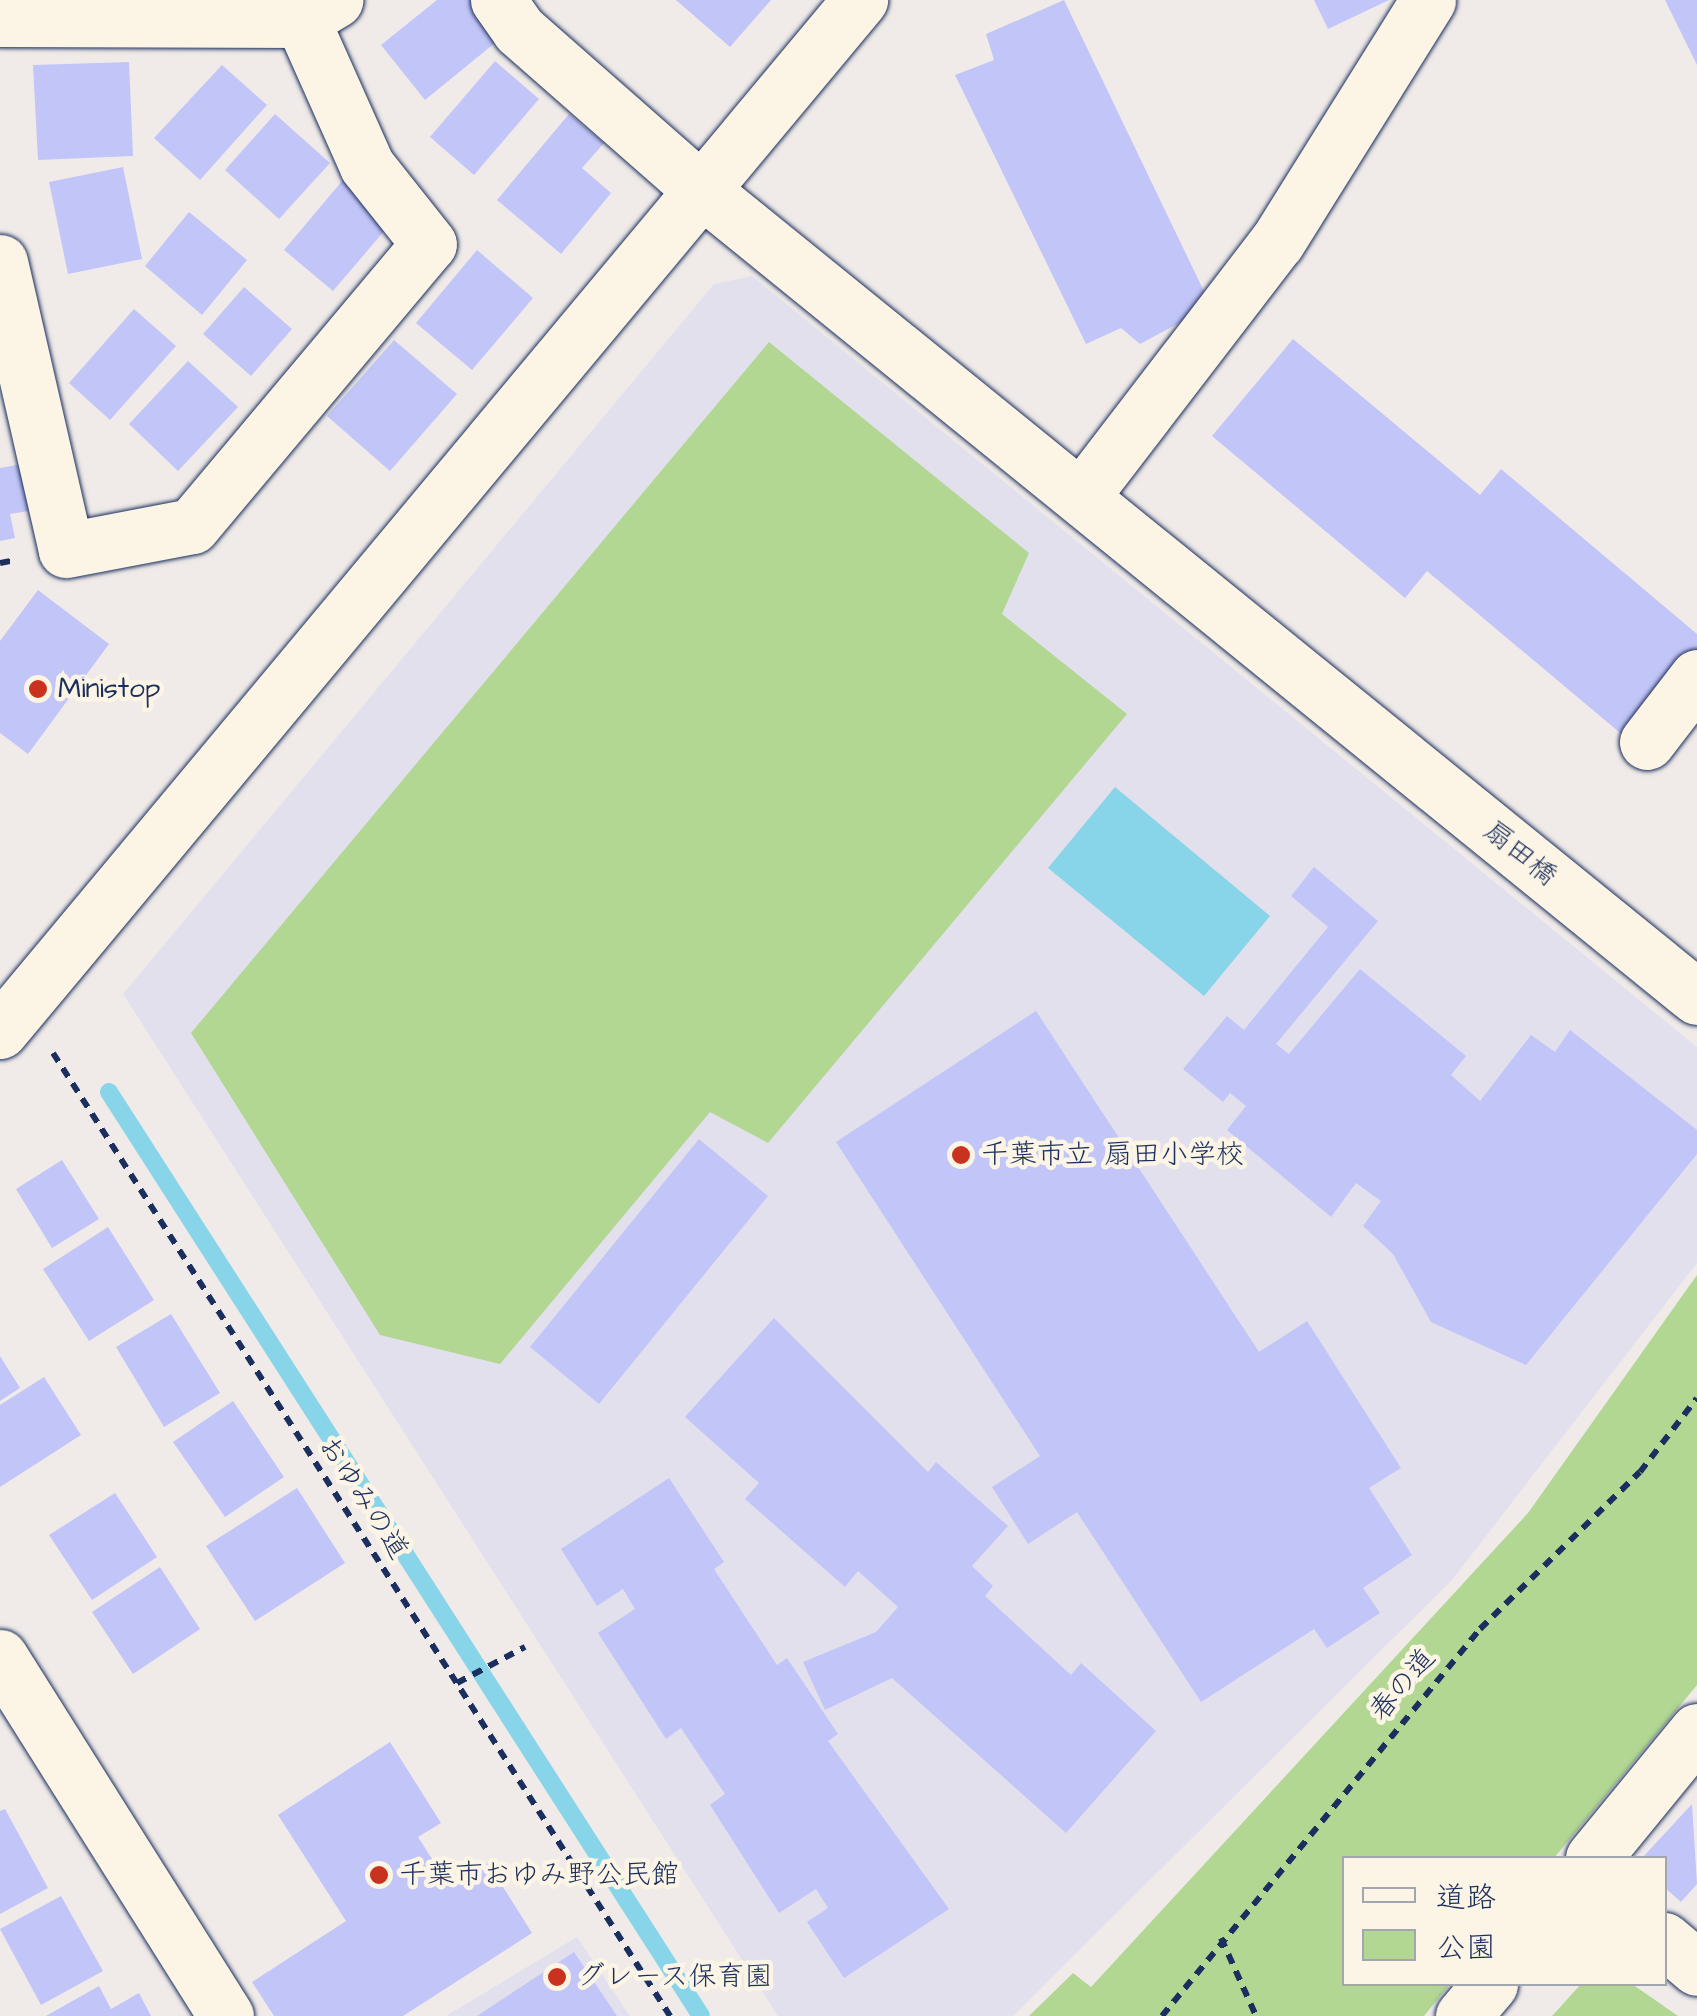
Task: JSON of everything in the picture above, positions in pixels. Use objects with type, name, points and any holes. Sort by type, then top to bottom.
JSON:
[{"type":"street","name":"扇田橋","points":[[498,0],[520,30],[698,187],[1697,997]]},
{"type":"street","points":[[13,1016],[698,187],[860,0]]},
{"type":"street","points":[[1081,497],[1276,242],[1428,0]]},
{"type":"street","points":[[0,19],[318,10],[366,166],[429,244],[192,526],[66,550],[0,262]]},
{"type":"street","points":[[1647,742],[1697,677]]},
{"type":"street","points":[[0,1657],[226,2016]]},
{"type":"street","points":[[1595,1856],[1697,1732]]},
{"type":"street","points":[[1667,1943],[1697,1968]]},
{"type":"street","points":[[1464,2016],[1488,1986]]},
{"type":"path","name":"おゆみの道","points":[[13,1016],[80,1106],[670,2016]]},
{"type":"path","name":"春の道","points":[[1162,2016],[1220,1937],[1480,1629],[1640,1472],[1697,1398]]},
{"type":"path","points":[[456,1683],[525,1648]]},
{"type":"path","points":[[1220,1937],[1256,2016]]},
{"type":"shaded area","name":"千葉市立 扇田小学校","points":[[752,276],[1697,1047],[1697,1263],[1452,1580],[1013,2016],[778,2016],[123,994],[714,284]]},
{"type":"shaded area","name":"グレース保育園","points":[[577,1937],[630,2016],[446,2016]]},
{"type":"green space","points":[[769,342],[1029,553],[1002,614],[1127,714],[768,1143],[710,1112],[500,1364],[380,1335],[191,1033]]},
{"type":"green space","points":[[1697,1275],[1697,1685],[1556,1856],[1342,1856],[1342,1986],[1448,1986],[1424,2016],[1029,2016],[1073,1973],[1091,1987],[1528,1513]]},
{"type":"green space","points":[[1579,1986],[1635,1986],[1678,2016],[1552,2016]]},
{"type":"water","points":[[1115,787],[1270,916],[1204,996],[1048,868]]},
{"type":"building","points":[[437,0],[470,0],[501,38],[425,100],[381,45]]},
{"type":"building","points":[[676,0],[771,0],[730,47]]},
{"type":"building","points":[[1064,0],[1211,306],[1140,344],[1121,328],[1086,344],[955,75],[994,60],[986,34]]},
{"type":"building","points":[[1314,0],[1389,0],[1328,29]]},
{"type":"building","points":[[1665,0],[1697,0],[1697,65]]},
{"type":"building","points":[[495,61],[539,99],[474,175],[430,137]]},
{"type":"building","points":[[129,62],[133,156],[38,160],[33,65]]},
{"type":"building","points":[[222,65],[267,105],[200,180],[154,138]]},
{"type":"building","points":[[275,114],[330,163],[279,219],[225,170]]},
{"type":"building","points":[[569,114],[604,143],[582,168],[611,193],[561,254],[497,200]]},
{"type":"building","points":[[123,167],[142,259],[68,274],[49,182]]},
{"type":"building","points":[[348,174],[397,216],[333,291],[284,250]]},
{"type":"building","points":[[189,212],[247,260],[202,315],[145,266]]},
{"type":"building","points":[[477,250],[533,298],[472,370],[416,323]]},
{"type":"building","points":[[244,287],[292,329],[251,376],[203,334]]},
{"type":"building","points":[[134,309],[176,346],[110,420],[69,383]]},
{"type":"building","points":[[1293,339],[1480,495],[1501,469],[1697,634],[1697,650],[1625,737],[1427,571],[1405,598],[1212,436]]},
{"type":"building","points":[[394,340],[457,394],[390,471],[327,416]]},
{"type":"building","points":[[188,361],[238,407],[178,471],[129,424]]},
{"type":"building","points":[[33,462],[41,509],[10,514],[15,538],[0,541],[0,468]]},
{"type":"building","name":"Ministop","points":[[38,590],[109,644],[28,754],[0,733],[0,641]]},
{"type":"building","points":[[1314,867],[1378,921],[1276,1044],[1289,1054],[1360,969],[1466,1056],[1451,1075],[1480,1101],[1531,1035],[1555,1052],[1570,1030],[1697,1130],[1697,1154],[1526,1365],[1431,1322],[1393,1254],[1363,1226],[1381,1201],[1356,1183],[1331,1217],[1227,1130],[1246,1106],[1230,1093],[1223,1102],[1183,1069],[1227,1016],[1244,1030],[1328,927],[1291,896]]},
{"type":"building","points":[[1036,1011],[1259,1352],[1307,1321],[1401,1468],[1369,1488],[1412,1555],[1363,1588],[1380,1613],[1327,1648],[1314,1629],[1201,1702],[1077,1512],[1028,1544],[992,1487],[1040,1456],[836,1142]]},
{"type":"building","points":[[699,1139],[768,1196],[599,1404],[530,1347]]},
{"type":"building","points":[[62,1160],[99,1219],[52,1248],[16,1189]]},
{"type":"building","points":[[108,1227],[154,1300],[89,1341],[43,1269]]},
{"type":"building","points":[[171,1314],[220,1393],[164,1427],[116,1347]]},
{"type":"building","points":[[774,1318],[928,1472],[936,1462],[1008,1526],[972,1566],[993,1586],[985,1596],[1071,1675],[1081,1663],[1156,1731],[1066,1833],[892,1678],[825,1710],[803,1662],[876,1632],[898,1607],[858,1571],[845,1587],[745,1499],[759,1483],[685,1417]]},
{"type":"building","points":[[0,1356],[20,1388],[0,1401]]},
{"type":"building","points":[[44,1377],[81,1435],[0,1487],[0,1405]]},
{"type":"building","points":[[233,1401],[284,1477],[225,1517],[173,1442]]},
{"type":"building","points":[[669,1478],[724,1562],[714,1569],[777,1665],[787,1658],[838,1734],[828,1741],[949,1909],[844,1978],[807,1922],[828,1908],[816,1889],[779,1913],[710,1805],[725,1794],[681,1728],[666,1739],[598,1633],[635,1609],[623,1589],[597,1606],[561,1549]]},
{"type":"building","points":[[297,1488],[345,1563],[255,1621],[206,1546]]},
{"type":"building","points":[[115,1493],[157,1557],[92,1600],[49,1535]]},
{"type":"building","points":[[160,1567],[200,1629],[133,1674],[92,1612]]},
{"type":"building","name":"千葉市おゆみ野公民館","points":[[390,1742],[441,1823],[418,1837],[450,1887],[488,1863],[532,1933],[403,2016],[274,2016],[252,1982],[346,1921],[278,1815]]},
{"type":"building","points":[[1692,1804],[1697,1884],[1681,1902],[1667,1890],[1667,1856],[1644,1856]]},
{"type":"building","points":[[5,1809],[48,1888],[0,1914],[0,1811]]},
{"type":"building","points":[[61,1896],[103,1971],[41,2005],[0,1929]]},
{"type":"building","name":"グレース保育園","points":[[574,1952],[617,2016],[477,2016]]},
{"type":"building","points":[[99,1986],[111,2009],[139,1993],[151,2016],[46,2016]]},
{"type":"waterway","points":[[109,1092],[701,2016]]},
{"type":"place","name":"Ministop","points":[[38,689]]},
{"type":"place","name":"千葉市立 扇田小学校","points":[[961,1155]]},
{"type":"place","name":"千葉市おゆみ野公民館","points":[[379,1875]]},
{"type":"place","name":"グレース保育園","points":[[557,1977]]}]
